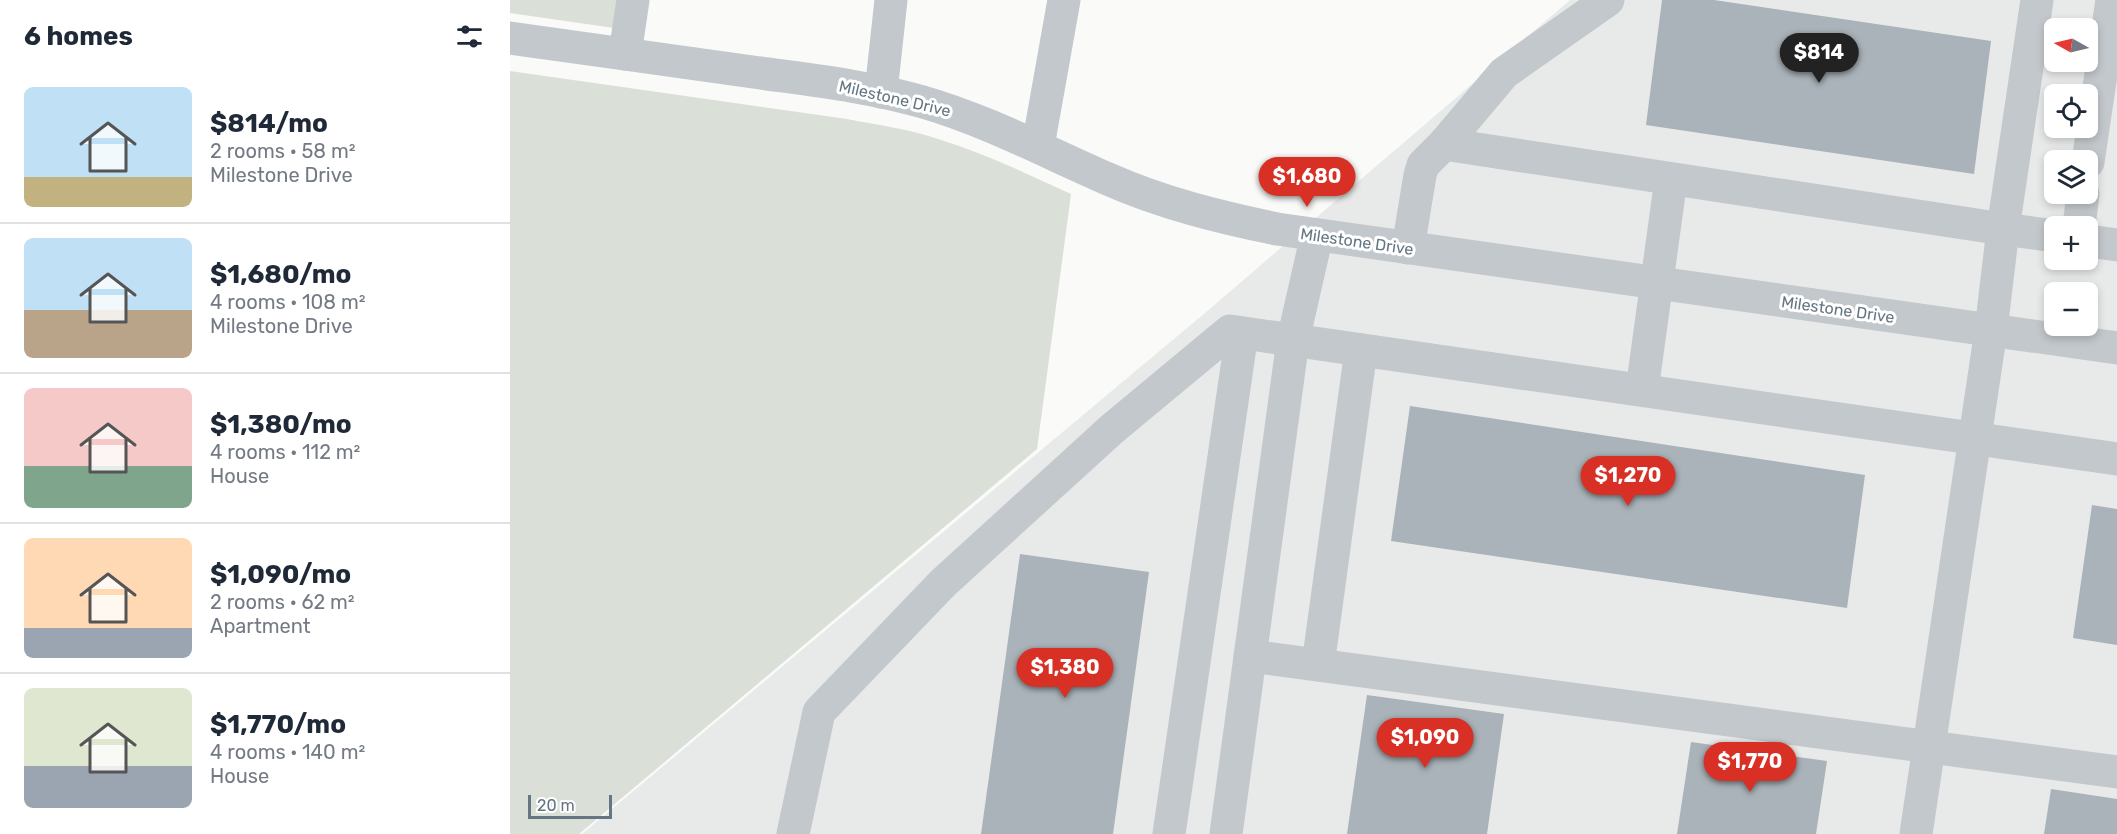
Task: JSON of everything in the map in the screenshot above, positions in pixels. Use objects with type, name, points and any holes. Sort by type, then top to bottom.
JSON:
[{"type":"street","points":[[625,54],[633,0]]},
{"type":"street","points":[[881,92],[891,0]]},
{"type":"street","points":[[1038,146],[1064,0]]},
{"type":"street","points":[[1408,248],[1423,165],[1444,144],[1504,73],[1608,0]]},
{"type":"street","points":[[1916,834],[1991,330],[2003,229],[2037,0]]},
{"type":"street","points":[[2090,150],[2112,0]]},
{"type":"street","name":"Milestone Drive","points":[[510,38],[881,92],[963,114],[1107,179],[1161,200],[1229,219],[1277,229],[2117,348]]},
{"type":"street","points":[[1444,144],[2044,235]]},
{"type":"street","points":[[1642,390],[1671,179]]},
{"type":"street","points":[[1226,834],[1293,340],[1317,235]]},
{"type":"street","points":[[2098,242],[2117,245]]},
{"type":"street","points":[[793,834],[819,712],[944,583],[1112,429],[1230,331],[2117,459]]},
{"type":"street","points":[[1168,834],[1242,333]]},
{"type":"street","points":[[1318,665],[1361,350]]},
{"type":"street","points":[[1250,656],[2117,771]]},
{"type":"shaded area","points":[[510,0],[617,0],[614,28],[510,13]]},
{"type":"shaded area","points":[[1570,0],[2117,0],[2117,834],[582,834],[1205,313]]},
{"type":"shaded area","points":[[510,71],[847,119],[904,130],[972,151],[1071,194],[1037,449],[579,834],[510,834]]},
{"type":"building","points":[[1662,0],[1714,0],[1991,41],[1974,174],[1646,125]]},
{"type":"building","points":[[1410,406],[1865,475],[1847,608],[1391,541]]},
{"type":"building","points":[[2092,505],[2117,509],[2117,645],[2073,638]]},
{"type":"building","points":[[1020,554],[1149,572],[1113,834],[981,834]]},
{"type":"building","points":[[1367,695],[1504,714],[1487,834],[1347,834]]},
{"type":"building","points":[[1691,742],[1827,761],[1816,834],[1677,834]]},
{"type":"building","points":[[2051,789],[2117,799],[2117,834],[2044,834]]}]
